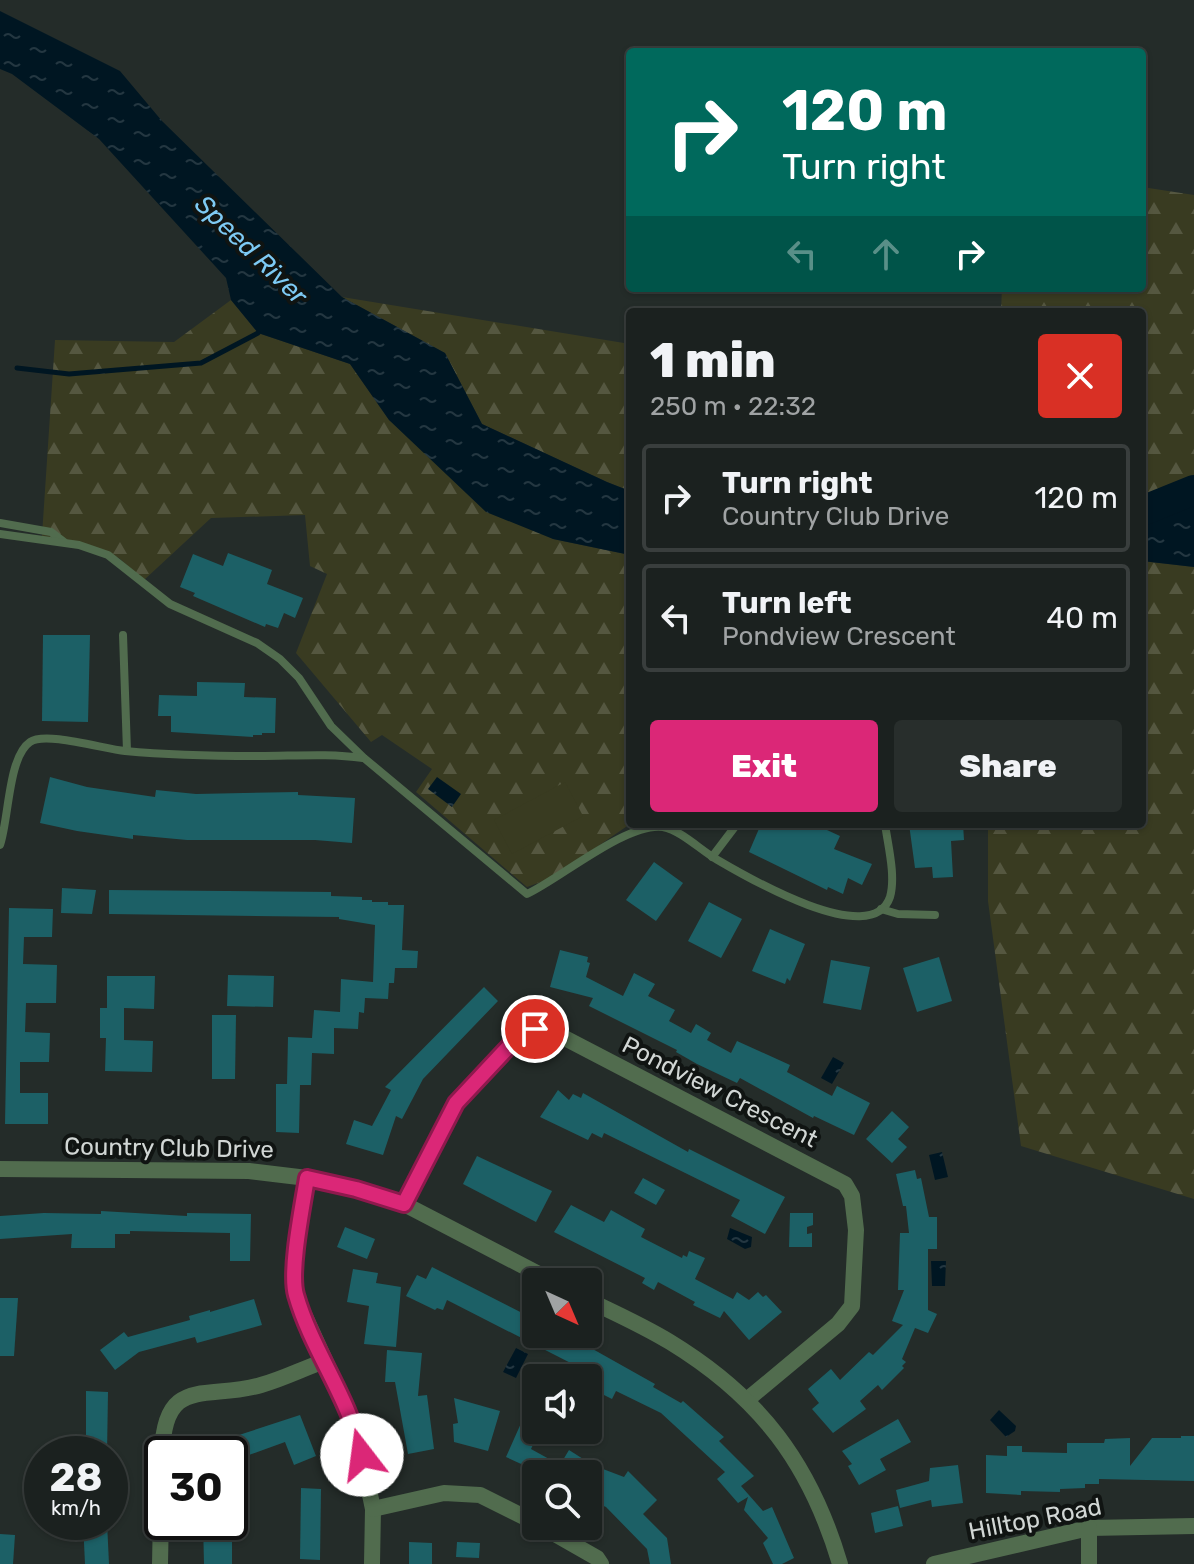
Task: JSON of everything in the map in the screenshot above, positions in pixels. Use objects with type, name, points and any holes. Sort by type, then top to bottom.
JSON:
[{"type":"street","name":"Pondview Crescent","points":[[404,1204],[456,1103],[514,1041],[535,1029],[557,1034],[845,1184],[852,1196],[856,1230],[852,1306],[838,1324],[748,1399]]},
{"type":"street","name":"Country Club Drive","points":[[0,1169],[249,1171],[307,1178],[404,1204],[527,1268]]},
{"type":"street","points":[[307,1178],[297,1241],[294,1292],[356,1428],[373,1509],[372,1564]]},
{"type":"street","points":[[602,1307],[667,1340],[710,1368],[748,1399],[777,1435],[807,1482],[840,1564]]},
{"type":"street","points":[[163,1436],[170,1409],[184,1398],[203,1392],[260,1386],[325,1361]]},
{"type":"street","points":[[373,1509],[444,1493],[480,1495],[522,1517]]},
{"type":"street","name":"Hilltop Road","points":[[934,1564],[1089,1528],[1194,1526]]},
{"type":"street","points":[[1089,1528],[1089,1564]]},
{"type":"street","points":[[160,1540],[160,1564]]},
{"type":"street","points":[[565,1540],[597,1558],[601,1564]]},
{"type":"lane","points":[[0,523],[51,532],[64,543]]},
{"type":"lane","points":[[0,534],[64,543],[108,555],[170,604],[257,643],[280,659],[299,678],[331,726],[364,758],[527,894],[544,887],[623,837],[654,828]]},
{"type":"lane","points":[[123,635],[127,751]]},
{"type":"lane","points":[[0,845],[18,756],[27,743],[38,737],[127,751],[257,756],[325,753],[364,758]]},
{"type":"lane","points":[[665,828],[756,881],[839,916],[865,918],[875,915],[889,900],[891,884],[885,828]]},
{"type":"lane","points":[[712,857],[734,828]]},
{"type":"lane","points":[[881,909],[898,914],[935,915]]},
{"type":"green space","points":[[1146,188],[1194,195],[1194,494],[1146,495],[1146,308],[1001,308],[1002,292],[1146,292]]},
{"type":"green space","points":[[342,297],[626,343],[626,489],[482,424],[445,353]]},
{"type":"green space","points":[[231,300],[258,333],[350,364],[389,420],[553,539],[626,554],[626,827],[552,878],[527,887],[416,792],[432,769],[382,735],[371,742],[296,653],[327,574],[310,566],[305,515],[211,518],[144,580],[119,558],[42,536],[55,340],[174,342]]},
{"type":"green space","points":[[1146,561],[1194,567],[1194,1199],[1021,1146],[988,901],[988,828],[1146,828]]},
{"type":"green space","points":[[565,782],[583,816],[512,854],[494,820]]},
{"type":"water","points":[[0,11],[120,71],[162,121],[342,297],[445,353],[482,424],[626,489],[626,554],[553,539],[486,512],[389,420],[350,364],[258,333],[231,300],[226,278],[99,139],[12,74],[0,69]]},
{"type":"water","points":[[1194,494],[1194,567],[1146,561],[1146,495]]},
{"type":"water","points":[[437,777],[461,794],[452,807],[428,789]]},
{"type":"water","points":[[833,1057],[844,1063],[832,1084],[821,1078]]},
{"type":"water","points":[[942,1152],[948,1177],[935,1180],[929,1155]]},
{"type":"water","points":[[730,1228],[752,1237],[751,1247],[745,1249],[727,1239]]},
{"type":"water","points":[[931,1261],[946,1261],[945,1286],[932,1286]]},
{"type":"water","points":[[516,1348],[528,1354],[516,1378],[503,1372]]},
{"type":"water","points":[[999,1410],[1016,1426],[1015,1431],[1006,1437],[990,1420]]},
{"type":"building","points":[[228,553],[272,570],[267,584],[303,598],[295,618],[284,613],[278,628],[266,624],[265,627],[193,596],[195,593],[180,587],[193,554],[223,566]]},
{"type":"building","points":[[43,635],[90,635],[88,722],[42,721]]},
{"type":"building","points":[[197,682],[245,683],[244,697],[276,698],[275,733],[253,737],[171,732],[171,716],[158,716],[159,695],[197,696]]},
{"type":"building","points":[[50,777],[87,787],[155,797],[156,790],[196,794],[298,792],[298,795],[355,798],[352,843],[187,840],[133,835],[133,839],[40,823]]},
{"type":"building","points":[[759,828],[823,828],[840,836],[834,849],[872,864],[862,885],[848,878],[843,894],[828,887],[827,890],[749,852]]},
{"type":"building","points":[[910,828],[963,828],[964,840],[951,841],[953,877],[933,878],[932,867],[915,868]]},
{"type":"building","points":[[654,862],[683,883],[656,921],[626,900]]},
{"type":"building","points":[[62,888],[96,890],[92,914],[61,913]]},
{"type":"building","points":[[109,890],[331,892],[331,896],[362,897],[362,900],[372,902],[404,905],[402,950],[418,951],[417,968],[395,968],[394,983],[389,983],[388,999],[365,998],[364,1013],[359,1012],[358,1029],[334,1028],[334,1054],[312,1053],[311,1085],[300,1085],[299,1133],[276,1132],[276,1084],[287,1084],[288,1037],[312,1038],[314,1010],[340,1012],[341,979],[373,982],[375,925],[339,917],[109,914]]},
{"type":"building","points":[[709,902],[742,919],[721,958],[688,941]]},
{"type":"building","points":[[9,908],[53,909],[52,937],[24,937],[23,964],[57,965],[56,1003],[26,1003],[25,1032],[50,1033],[49,1062],[20,1062],[20,1093],[48,1093],[48,1124],[5,1124]]},
{"type":"building","points":[[770,929],[805,944],[790,981],[787,978],[785,984],[752,971]]},
{"type":"building","points":[[560,950],[588,957],[587,962],[590,963],[586,977],[623,996],[634,973],[655,984],[648,996],[675,1010],[669,1021],[691,1033],[696,1024],[711,1033],[707,1040],[731,1053],[737,1041],[790,1065],[787,1072],[832,1096],[837,1086],[870,1103],[854,1135],[813,1118],[740,1078],[737,1083],[697,1064],[677,1050],[589,1006],[593,998],[550,987]]},
{"type":"building","points":[[939,957],[952,1001],[917,1012],[903,968]]},
{"type":"building","points":[[831,960],[870,967],[861,1010],[823,1003]]},
{"type":"building","points":[[228,975],[274,976],[273,1007],[227,1006]]},
{"type":"building","points":[[107,976],[155,976],[154,1009],[124,1008],[124,1040],[153,1041],[152,1072],[105,1071],[106,1038],[100,1038],[100,1008],[107,1008]]},
{"type":"building","points":[[484,987],[498,1001],[423,1079],[402,1119],[396,1116],[383,1155],[346,1144],[354,1120],[372,1126],[391,1090],[385,1087]]},
{"type":"building","points":[[212,1015],[236,1015],[235,1079],[212,1079]]},
{"type":"building","points":[[558,1090],[569,1100],[573,1094],[581,1098],[583,1093],[688,1152],[689,1149],[785,1197],[765,1234],[731,1216],[740,1200],[604,1133],[602,1138],[592,1133],[588,1140],[540,1117]]},
{"type":"building","points":[[892,1111],[909,1127],[898,1139],[907,1147],[892,1163],[866,1139]]},
{"type":"building","points":[[477,1156],[552,1191],[536,1222],[463,1184]]},
{"type":"building","points":[[915,1170],[917,1179],[921,1178],[929,1217],[937,1217],[937,1249],[928,1249],[928,1310],[937,1314],[928,1333],[915,1328],[902,1359],[906,1362],[902,1366],[904,1368],[882,1390],[878,1385],[860,1401],[866,1409],[833,1433],[812,1409],[819,1403],[808,1389],[831,1369],[840,1380],[869,1352],[873,1355],[903,1325],[892,1321],[904,1290],[898,1290],[900,1233],[909,1233],[906,1206],[903,1206],[896,1174]]},
{"type":"building","points":[[643,1178],[665,1190],[656,1205],[634,1193]]},
{"type":"building","points":[[571,1205],[604,1222],[611,1210],[645,1229],[641,1237],[682,1258],[683,1255],[687,1257],[689,1251],[705,1258],[695,1279],[733,1299],[737,1292],[749,1300],[758,1292],[763,1297],[766,1295],[782,1312],[749,1340],[724,1311],[720,1318],[658,1282],[654,1290],[642,1283],[645,1278],[554,1232]]},
{"type":"building","points":[[101,1211],[187,1216],[187,1213],[251,1214],[250,1261],[230,1261],[230,1233],[130,1231],[130,1234],[115,1234],[115,1248],[71,1248],[72,1234],[0,1239],[0,1216],[101,1214]]},
{"type":"building","points":[[790,1213],[813,1213],[813,1225],[807,1227],[807,1234],[812,1233],[812,1247],[789,1247]]},
{"type":"building","points":[[345,1227],[375,1239],[367,1259],[337,1247]]},
{"type":"building","points":[[432,1267],[522,1313],[522,1338],[447,1300],[443,1310],[435,1310],[406,1296],[417,1275],[426,1279]]},
{"type":"building","points":[[353,1269],[378,1273],[376,1283],[401,1287],[396,1347],[364,1344],[369,1306],[347,1302]]},
{"type":"building","points":[[0,1298],[18,1298],[14,1356],[0,1356]]},
{"type":"building","points":[[254,1299],[262,1325],[197,1343],[195,1337],[139,1352],[115,1370],[100,1350],[124,1332],[128,1337],[190,1320],[189,1316]]},
{"type":"building","points":[[541,1348],[591,1348],[655,1384],[653,1387],[681,1403],[683,1401],[724,1437],[719,1441],[754,1476],[741,1486],[763,1511],[772,1507],[794,1558],[782,1564],[773,1564],[763,1543],[768,1538],[744,1510],[748,1497],[738,1503],[717,1479],[725,1472],[661,1413],[616,1391],[612,1399],[602,1394],[602,1364],[573,1364]]},
{"type":"building","points":[[387,1350],[422,1353],[418,1396],[427,1395],[434,1449],[408,1454],[395,1382],[385,1382]]},
{"type":"building","points":[[86,1391],[108,1392],[107,1436],[86,1436]]},
{"type":"building","points":[[454,1398],[500,1411],[488,1451],[454,1442],[453,1424],[458,1423]]},
{"type":"building","points":[[300,1415],[316,1456],[294,1465],[285,1442],[248,1455],[248,1436],[239,1435]]},
{"type":"building","points":[[898,1419],[911,1442],[880,1459],[886,1470],[859,1485],[848,1466],[852,1464],[842,1451]]},
{"type":"building","points":[[522,1421],[522,1444],[533,1444],[531,1449],[551,1460],[522,1460],[522,1464],[506,1457]]},
{"type":"building","points":[[1194,1436],[1194,1481],[1099,1479],[1099,1484],[1060,1489],[1060,1492],[1021,1491],[1021,1495],[986,1493],[986,1455],[1007,1456],[1007,1446],[1022,1446],[1022,1452],[1067,1453],[1067,1443],[1104,1443],[1105,1439],[1130,1438],[1130,1466],[1152,1438]]},
{"type":"building","points":[[569,1450],[585,1460],[563,1460]]},
{"type":"building","points":[[958,1465],[963,1503],[932,1507],[931,1500],[900,1508],[896,1490],[929,1481],[930,1468]]},
{"type":"building","points":[[603,1469],[624,1477],[628,1471],[657,1500],[643,1514],[667,1538],[671,1564],[650,1564],[647,1549],[602,1505]]},
{"type":"building","points":[[301,1488],[321,1489],[320,1560],[300,1559]]},
{"type":"building","points":[[898,1506],[903,1526],[875,1533],[871,1513]]},
{"type":"building","points":[[0,1534],[15,1535],[13,1564],[0,1564]]},
{"type":"building","points":[[84,1540],[108,1540],[109,1564],[85,1564]]},
{"type":"building","points":[[203,1540],[232,1540],[232,1564],[204,1564]]},
{"type":"building","points":[[409,1542],[432,1543],[432,1564],[409,1564]]},
{"type":"building","points":[[457,1542],[480,1543],[479,1558],[456,1557]]},
{"type":"waterway","points":[[17,368],[69,374],[201,363],[258,333]]},
{"type":"waterway","name":"Speed River","points":[[1146,509],[1194,490]]},
{"type":"route","points":[[362,1455],[356,1428],[294,1292],[297,1241],[307,1178],[404,1204],[456,1103],[514,1041],[535,1029]]}]
